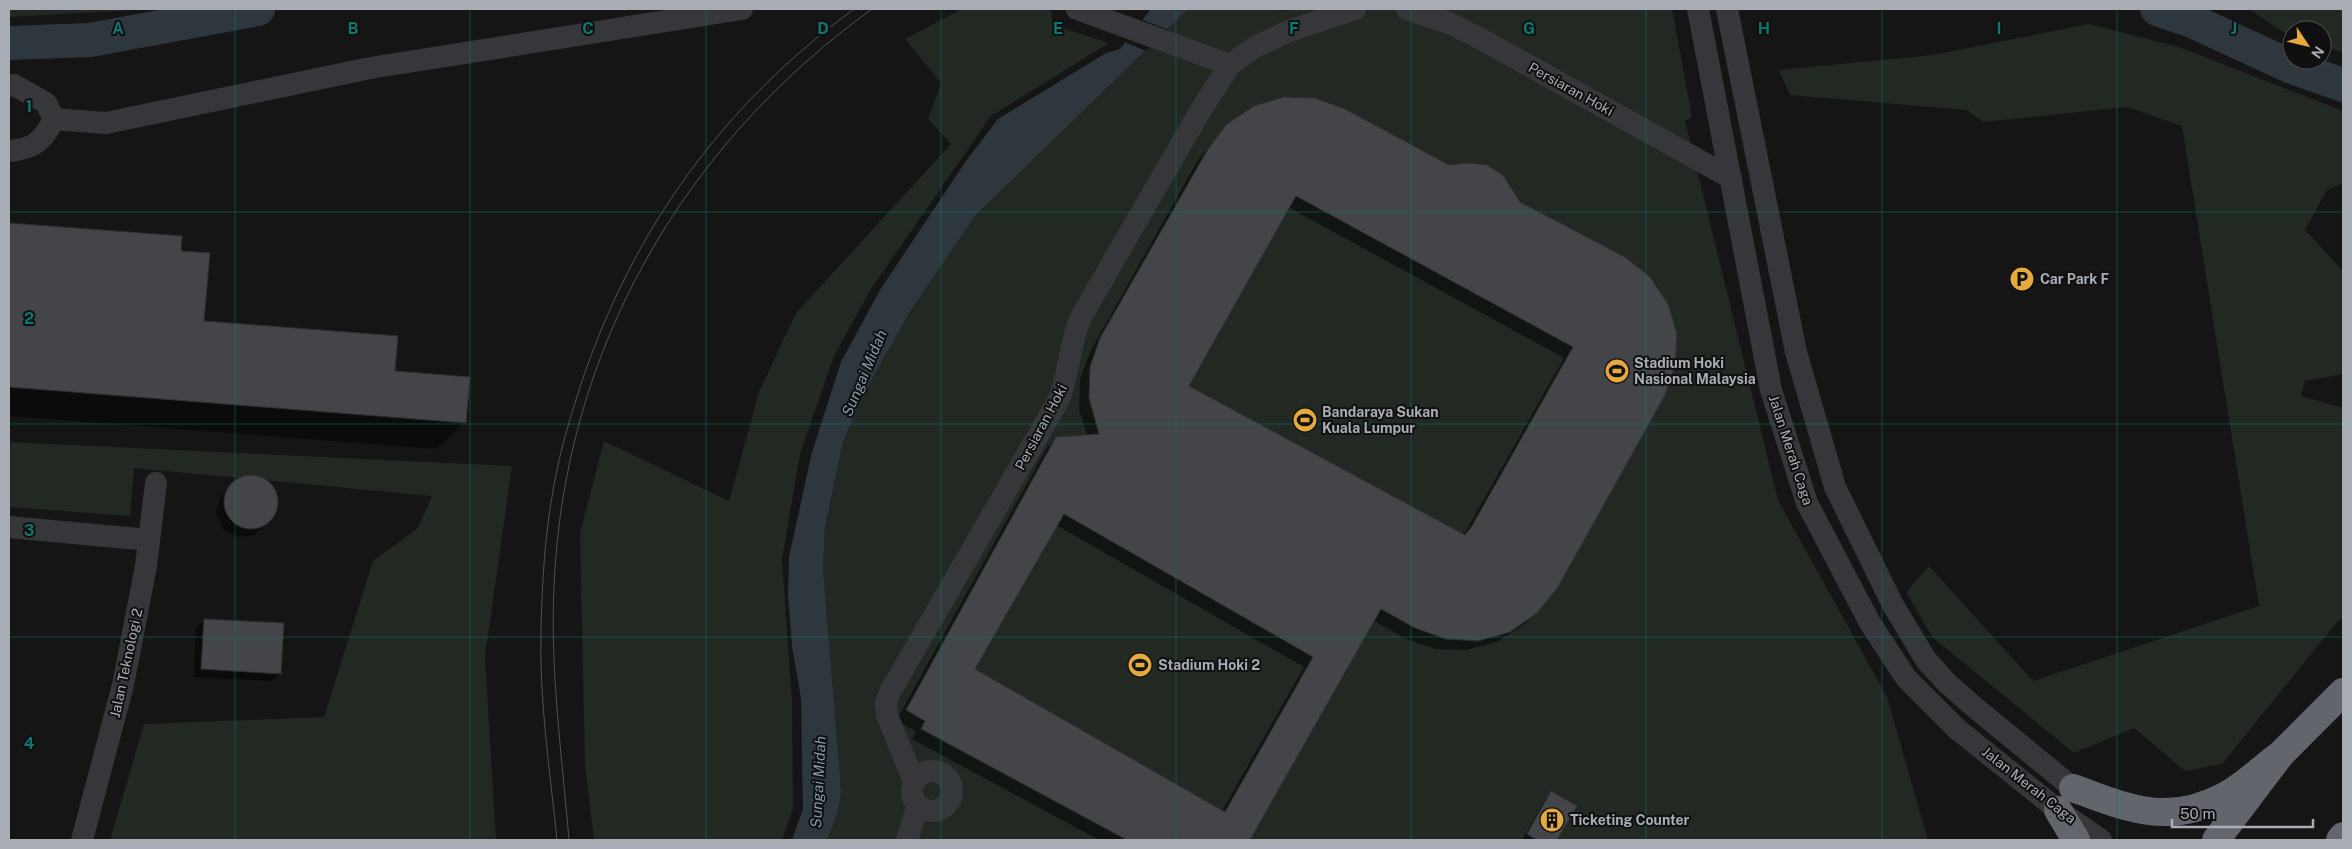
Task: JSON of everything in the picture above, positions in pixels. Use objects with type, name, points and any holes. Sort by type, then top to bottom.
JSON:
[{"type":"highway","points":[[2216,840],[2281,754],[2343,692]]},
{"type":"highway","points":[[2073,788],[2124,807],[2159,814],[2191,809],[2223,797],[2281,754]]},
{"type":"highway","points":[[2058,810],[2076,840]]},
{"type":"highway","points":[[2340,840],[2343,836]]},
{"type":"street","points":[[54,119],[106,123],[370,68],[742,9]]},
{"type":"street","points":[[1077,9],[1230,65]]},
{"type":"street","name":"Persiaran Hoki","points":[[914,782],[887,715],[886,703],[890,692],[1058,401],[1070,366],[1074,334],[1081,317],[1199,113],[1230,65],[1254,48],[1289,30],[1355,9]]},
{"type":"street","name":"Persiaran Hoki","points":[[1407,9],[1448,23],[1481,39],[1731,178]]},
{"type":"street","name":"Jalan Merah Caga","points":[[1698,9],[1771,390],[1807,503],[1870,623],[1906,678],[1957,729],[2058,810],[2101,840]]},
{"type":"street","name":"Jalan Merah Caga","points":[[1727,9],[1796,352],[1835,487],[1893,605],[1926,660],[1946,683],[2073,788]]},
{"type":"street","points":[[9,86],[14,85],[46,103],[54,119]]},
{"type":"street","points":[[9,151],[32,146],[45,137],[54,119]]},
{"type":"street","name":"Jalan Teknologi 2","points":[[82,840],[123,685],[146,566],[156,483]]},
{"type":"street","points":[[9,527],[149,540]]},
{"type":"street","points":[[935,771],[946,777],[951,788],[950,800],[941,809],[929,810],[918,805],[912,794],[914,782],[923,773],[935,771]]},
{"type":"street","points":[[908,840],[918,805]]},
{"type":"shaded area","points":[[9,9],[151,9],[9,17]]},
{"type":"shaded area","points":[[962,9],[1051,10],[1053,25],[1109,43],[991,116],[871,289],[834,356],[800,454],[782,560],[792,700],[793,809],[782,840],[594,840],[585,765],[580,533],[604,441],[729,501],[759,392],[796,313],[951,144],[928,119],[941,83],[905,39]]},
{"type":"shaded area","name":"Bandaraya Sukan Kuala Lumpur","points":[[1188,9],[1672,9],[1692,117],[1685,121],[1778,500],[1887,697],[1928,840],[827,840],[837,814],[823,569],[825,527],[843,442],[862,397],[911,310],[975,216]]},
{"type":"shaded area","points":[[2249,9],[2343,9],[2343,52],[2332,49],[2332,20],[2282,20],[2282,31]]},
{"type":"shaded area","points":[[2089,24],[2179,47],[2343,111],[2343,183],[2327,190],[2305,230],[2343,271],[2343,374],[2305,381],[2301,396],[2343,408],[2343,618],[2337,622],[2222,764],[2185,771],[2134,728],[2074,753],[1932,637],[1906,592],[1929,566],[2033,681],[2259,606],[2182,126],[2127,107],[1983,122],[1967,110],[1790,95],[1779,70],[1933,55]]},
{"type":"shaded area","points":[[9,442],[512,466],[485,657],[496,840],[110,840],[144,724],[324,717],[373,561],[418,528],[432,496],[134,468],[130,516],[9,507]]},
{"type":"water","name":"Sungai Midah","points":[[1151,9],[1188,9],[975,216],[911,310],[862,397],[843,442],[825,527],[823,569],[841,792],[837,814],[827,840],[792,840],[803,809],[801,698],[792,647],[788,595],[789,557],[812,452],[841,362],[880,290],[966,161],[998,119],[1106,53],[1120,49]]},
{"type":"pier","points":[[1140,19],[1169,30],[1146,51],[1122,41]]},
{"type":"building","name":"Stadium Hoki Nasional Malaysia","points":[[1284,97],[1315,98],[1345,109],[1449,165],[1470,163],[1487,165],[1503,175],[1520,202],[1625,257],[1650,277],[1668,304],[1677,334],[1675,367],[1664,397],[1558,587],[1537,613],[1510,632],[1478,641],[1446,639],[1415,628],[1381,609],[1250,840],[1127,840],[921,729],[925,721],[906,710],[1056,437],[1099,434],[1089,398],[1090,367],[1100,338],[1208,149],[1227,124],[1254,106]],"holes":[[[1296,196],[1573,347],[1472,526],[1465,535],[1189,386]],[[1064,514],[1313,657],[1225,812],[975,669]]]},
{"type":"building","points":[[9,223],[182,236],[181,251],[210,253],[204,321],[398,336],[395,371],[470,377],[466,423],[9,387]]},
{"type":"building","points":[[246,475],[256,475],[266,479],[274,487],[278,502],[274,517],[266,525],[256,529],[246,529],[236,525],[228,517],[224,507],[224,497],[228,487],[236,479]]},
{"type":"building","points":[[204,619],[284,623],[281,674],[201,669]]},
{"type":"building","name":"Ticketing Counter","points":[[1551,791],[1577,806],[1557,840],[1537,840],[1527,834]]},
{"type":"waterway","points":[[9,43],[90,40],[258,9]]},
{"type":"waterway","points":[[2157,9],[2190,20],[2292,67],[2343,85]]},
{"type":"tram line","points":[[557,840],[542,683],[542,594],[546,539],[556,472],[582,381],[603,325],[628,272],[656,221],[688,174],[724,129],[764,86],[807,46],[854,9]]},
{"type":"tram line","points":[[569,840],[555,682],[554,586],[563,499],[581,416],[609,336],[646,261],[691,190],[744,124],[804,63],[872,9]]},
{"type":"place","name":"Car Park F","points":[[2022,279]]},
{"type":"place","name":"Stadium Hoki Nasional Malaysia","points":[[1617,371]]},
{"type":"place","name":"Bandaraya Sukan Kuala Lumpur","points":[[1305,420]]},
{"type":"place","name":"Stadium Hoki 2","points":[[1140,665]]},
{"type":"place","name":"Ticketing Counter","points":[[1552,820]]}]
